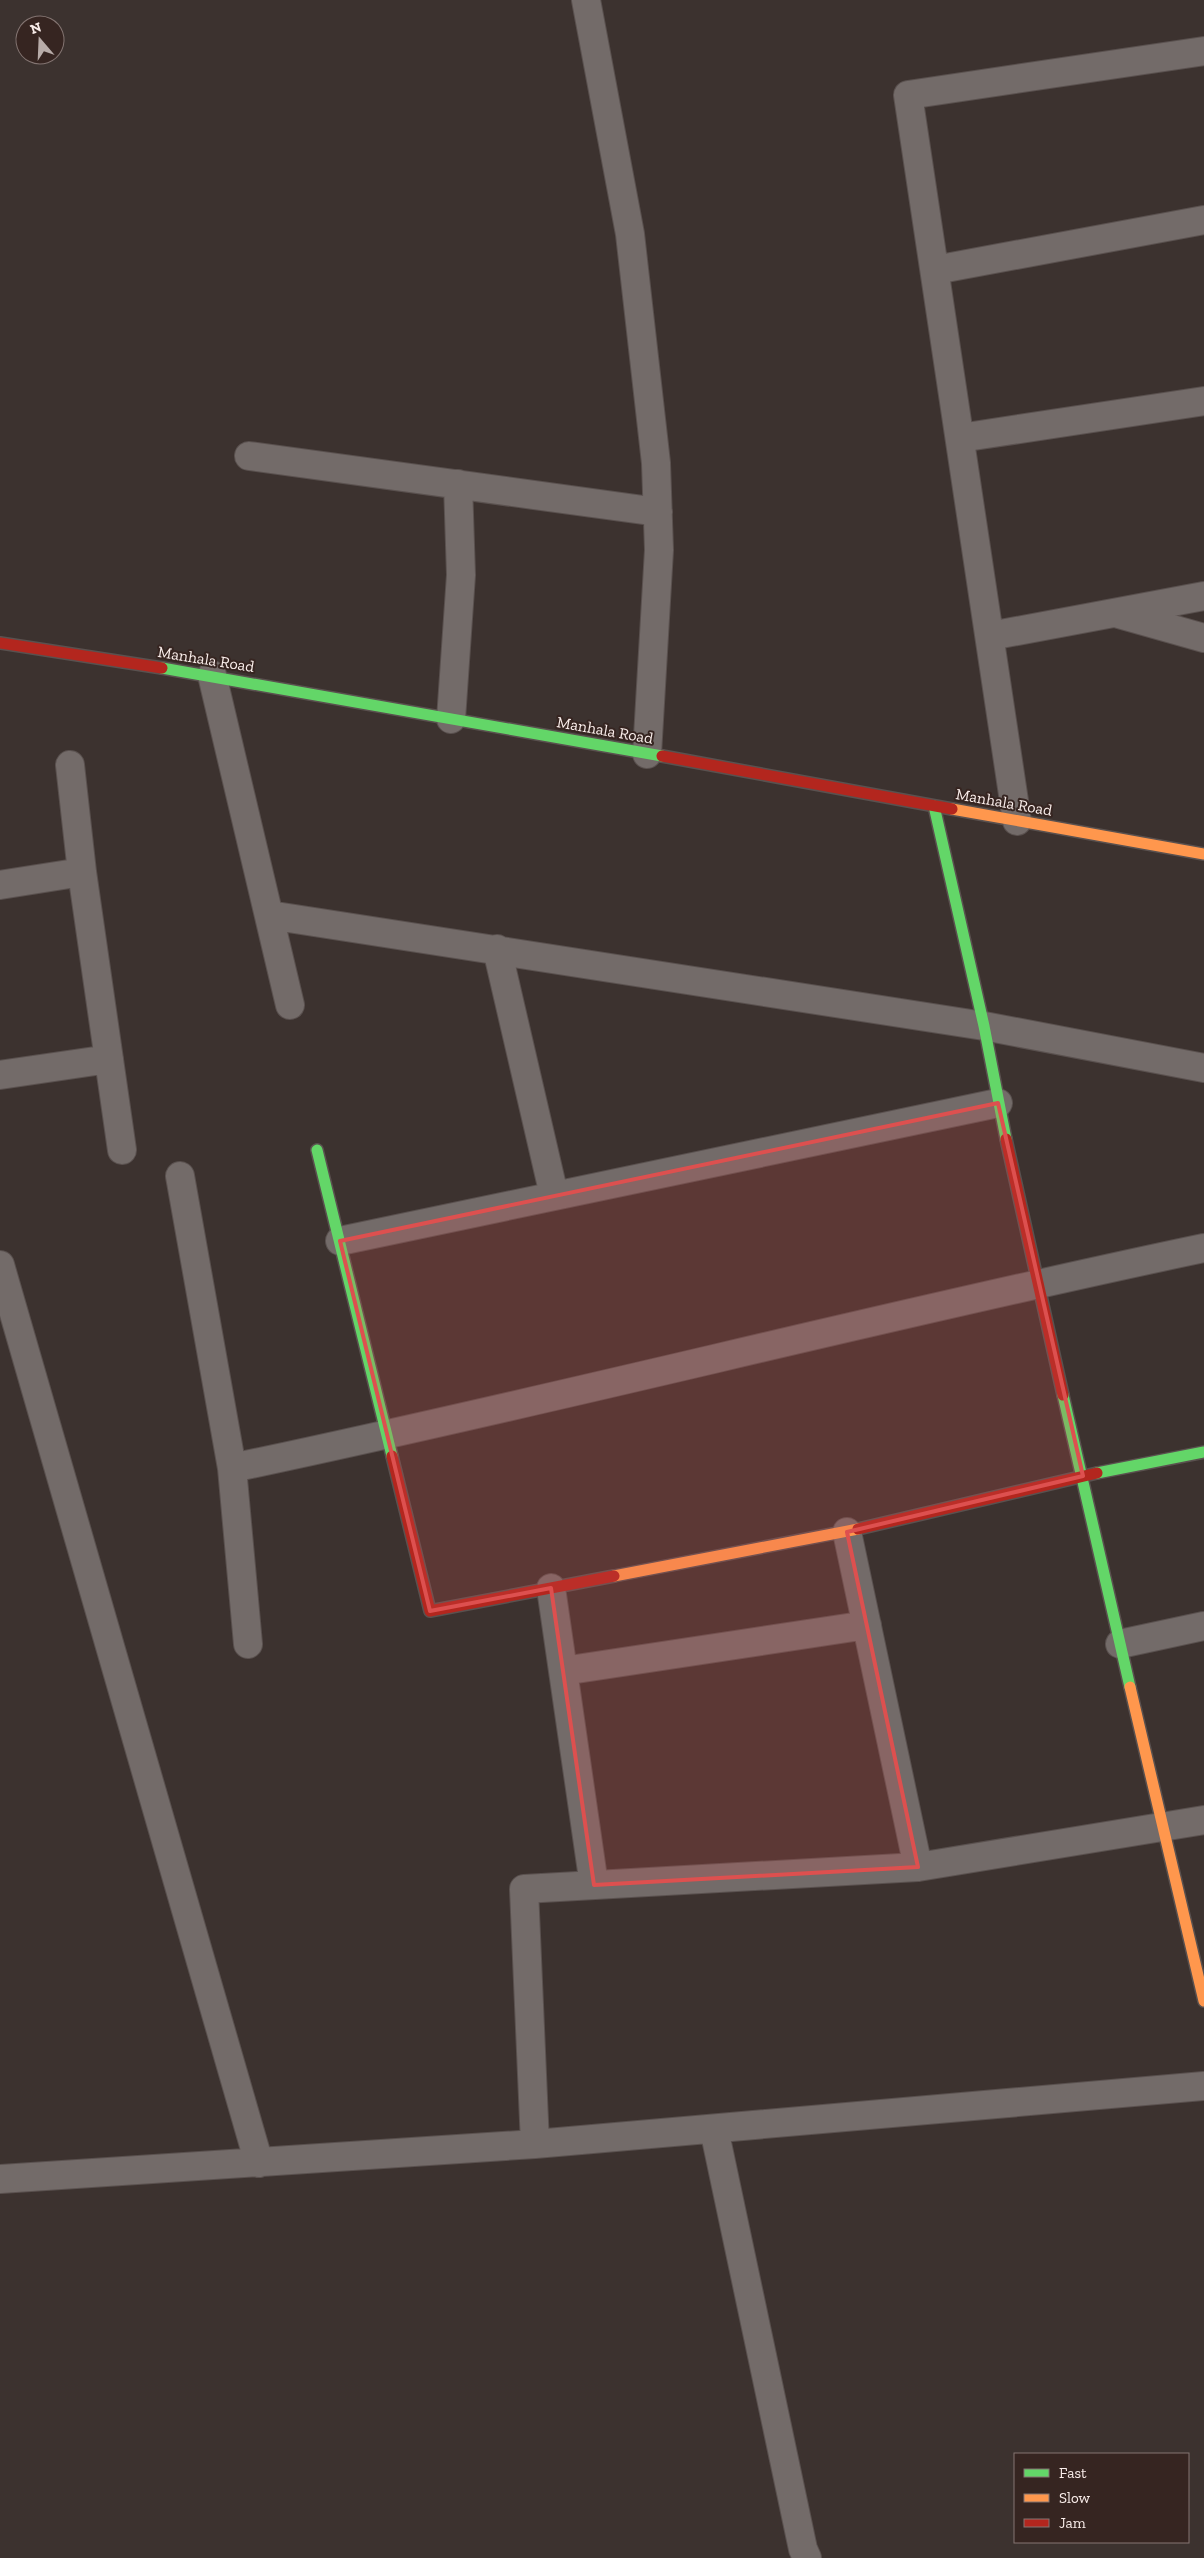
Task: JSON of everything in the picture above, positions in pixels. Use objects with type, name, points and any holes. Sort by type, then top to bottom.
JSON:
[{"type":"street","points":[[586,0],[630,234],[656,463],[659,550],[647,754]]},
{"type":"street","points":[[1017,821],[908,95],[1204,51]]},
{"type":"street","points":[[934,270],[1204,220]]},
{"type":"street","points":[[960,438],[1204,402]]},
{"type":"street","points":[[249,456],[658,512]]},
{"type":"street","points":[[451,719],[461,575],[458,484]]},
{"type":"street","points":[[990,636],[1204,596]]},
{"type":"street","points":[[1112,613],[1204,638]]},
{"type":"street","name":"Manhala Road","points":[[0,643],[212,675],[1204,854]]},
{"type":"street","points":[[212,675],[290,1005]]},
{"type":"street","points":[[70,765],[82,872],[122,1150]]},
{"type":"street","points":[[934,806],[984,1026],[998,1103],[1038,1283],[1162,1828],[1204,2001]]},
{"type":"street","points":[[0,886],[82,872]]},
{"type":"street","points":[[269,916],[497,949],[984,1026],[1204,1068]]},
{"type":"street","points":[[497,949],[554,1196]]},
{"type":"street","points":[[0,1075],[109,1060]]},
{"type":"street","points":[[340,1241],[998,1103]]},
{"type":"street","points":[[317,1150],[430,1612],[847,1532],[1083,1476],[1204,1452]]},
{"type":"street","points":[[180,1176],[232,1468],[248,1644]]},
{"type":"street","points":[[232,1468],[388,1435],[1038,1283],[1204,1248]]},
{"type":"street","points":[[0,1265],[259,2163]]},
{"type":"street","points":[[847,1532],[918,1867]]},
{"type":"street","points":[[551,1588],[594,1885]]},
{"type":"street","points":[[563,1671],[867,1626]]},
{"type":"street","points":[[1120,1644],[1204,1626]]},
{"type":"street","points":[[535,2144],[524,1889],[918,1867],[1204,1820]]},
{"type":"street","points":[[0,2179],[535,2144],[1204,2086]]},
{"type":"street","points":[[714,2129],[803,2549],[807,2558]]},
{"type":"highlighted area","points":[[998,1103],[1083,1476],[847,1532],[918,1867],[594,1885],[551,1588],[430,1611],[340,1241]]},
{"type":"traffic: fast","points":[[162,668],[662,756]]},
{"type":"traffic: fast","points":[[934,806],[984,1026],[1006,1139]]},
{"type":"traffic: fast","points":[[317,1150],[392,1456]]},
{"type":"traffic: fast","points":[[1063,1395],[1130,1687]]},
{"type":"traffic: fast","points":[[1097,1473],[1204,1452]]},
{"type":"traffic: slow","points":[[952,809],[1204,854]]},
{"type":"traffic: slow","points":[[614,1576],[858,1529]]},
{"type":"traffic: slow","points":[[1130,1687],[1204,2001]]},
{"type":"traffic: jam","points":[[0,643],[162,668]]},
{"type":"traffic: jam","points":[[662,756],[952,809]]},
{"type":"traffic: jam","points":[[1006,1139],[1063,1395]]},
{"type":"traffic: jam","points":[[392,1456],[430,1611],[614,1576]]},
{"type":"traffic: jam","points":[[858,1529],[1097,1473]]}]
